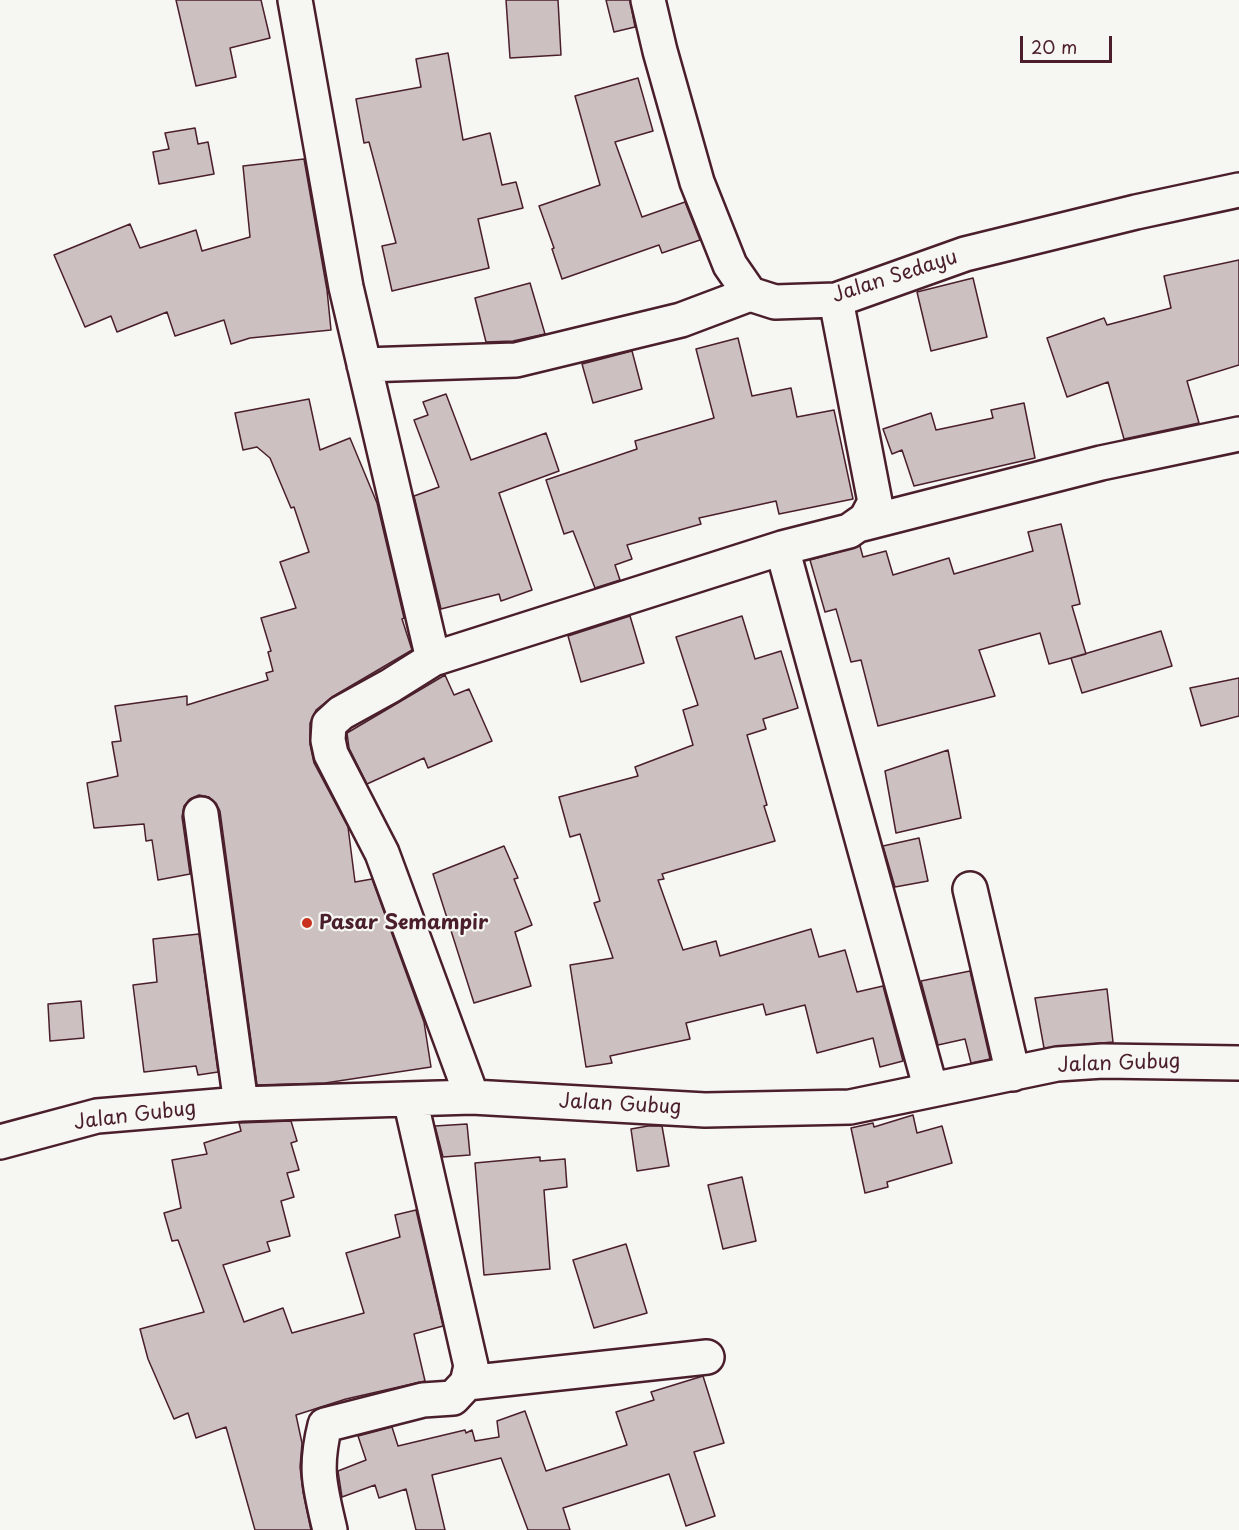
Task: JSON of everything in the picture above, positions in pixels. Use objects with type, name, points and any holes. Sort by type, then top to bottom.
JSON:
[{"type":"street","points":[[295,0],[346,287],[433,659]]},
{"type":"street","points":[[364,365],[516,360],[681,320],[750,294],[730,265],[697,182],[648,0]]},
{"type":"street","name":"Jalan Sedayu","points":[[750,294],[775,302],[836,300],[965,254],[1136,212],[1239,190]]},
{"type":"street","points":[[472,1097],[382,853],[331,754],[328,740],[329,724],[341,713],[433,659],[782,548],[849,531],[866,519],[875,502],[836,300]]},
{"type":"street","points":[[858,525],[1101,463],[1239,435]]},
{"type":"street","points":[[782,548],[931,1090]]},
{"type":"street","points":[[201,814],[242,1104]]},
{"type":"street","points":[[970,889],[1013,1074]]},
{"type":"street","name":"Jalan Gubug","points":[[0,1142],[97,1116],[242,1104],[472,1097],[705,1110],[850,1107],[1057,1064],[1103,1060],[1239,1063]]},
{"type":"street","points":[[330,1530],[319,1481],[319,1450],[325,1425],[423,1400],[453,1398],[467,1383],[471,1366],[410,1099]]},
{"type":"street","points":[[467,1383],[707,1357]]},
{"type":"building","points":[[176,0],[261,0],[270,38],[230,48],[236,77],[196,86]]},
{"type":"building","points":[[506,0],[558,0],[561,55],[510,58]]},
{"type":"building","points":[[606,0],[630,0],[635,27],[614,32]]},
{"type":"building","points":[[448,53],[463,140],[490,133],[502,185],[516,182],[523,208],[478,219],[489,268],[392,291],[382,246],[396,243],[369,142],[364,143],[356,99],[421,87],[416,59]]},
{"type":"building","points":[[638,78],[653,131],[615,142],[642,217],[685,202],[700,240],[662,253],[659,245],[562,279],[539,206],[600,185],[575,96]]},
{"type":"building","points":[[195,128],[198,144],[208,142],[214,174],[159,184],[153,152],[169,149],[165,133]]},
{"type":"building","points":[[304,159],[327,290],[331,330],[250,338],[231,344],[224,320],[175,336],[167,312],[117,332],[111,316],[85,327],[54,255],[130,224],[140,248],[196,230],[202,251],[250,237],[243,166]]},
{"type":"building","points":[[1239,260],[1239,365],[1187,381],[1199,423],[1124,439],[1108,382],[1067,397],[1047,338],[1104,318],[1107,325],[1171,308],[1164,276]]},
{"type":"building","points":[[973,278],[987,337],[931,351],[917,292]]},
{"type":"building","points":[[530,283],[545,334],[513,341],[486,342],[475,298]]},
{"type":"building","points":[[738,338],[752,396],[791,388],[797,417],[834,410],[853,499],[779,514],[776,501],[699,518],[701,524],[627,545],[632,559],[615,565],[620,580],[595,588],[573,531],[564,534],[546,480],[637,449],[635,441],[714,418],[696,349]]},
{"type":"building","points":[[632,351],[642,389],[593,403],[582,364]]},
{"type":"building","points":[[446,394],[471,460],[546,433],[559,471],[499,493],[532,590],[501,601],[499,594],[441,609],[414,496],[439,487],[414,420],[428,415],[423,402]]},
{"type":"building","points":[[309,399],[320,450],[350,438],[377,503],[404,618],[402,619],[412,650],[332,697],[316,710],[310,723],[310,744],[314,763],[348,827],[355,882],[372,879],[424,1022],[431,1067],[325,1083],[257,1085],[220,811],[216,803],[209,797],[199,795],[190,799],[184,806],[182,817],[190,874],[158,880],[152,840],[146,841],[144,824],[94,828],[87,783],[118,776],[112,742],[121,741],[115,706],[187,696],[187,705],[268,680],[266,673],[273,671],[268,652],[271,651],[261,618],[296,608],[280,562],[309,552],[294,507],[291,508],[270,458],[257,447],[243,450],[235,413]]},
{"type":"building","points":[[1024,403],[1035,458],[914,486],[902,450],[892,454],[883,429],[931,413],[936,430],[993,418],[991,410]]},
{"type":"building","points":[[1061,524],[1080,604],[1072,606],[1086,654],[1049,664],[1040,633],[979,650],[995,696],[878,726],[861,660],[851,662],[836,609],[825,612],[810,560],[860,546],[863,557],[886,551],[893,575],[949,558],[954,574],[1033,551],[1028,532]]},
{"type":"building","points":[[630,616],[644,663],[581,682],[568,636]]},
{"type":"building","points":[[742,616],[755,659],[781,651],[798,708],[763,719],[766,729],[747,735],[775,841],[662,874],[664,879],[658,880],[683,950],[716,941],[720,956],[811,929],[819,957],[845,950],[857,992],[883,986],[903,1061],[880,1067],[873,1038],[817,1053],[805,1005],[766,1015],[763,1004],[686,1023],[690,1039],[610,1056],[612,1063],[586,1067],[570,965],[613,958],[594,903],[600,901],[580,834],[570,837],[559,797],[638,776],[635,767],[693,745],[683,710],[698,705],[676,637]]},
{"type":"building","points":[[1161,631],[1172,666],[1082,693],[1071,658]]},
{"type":"building","points":[[445,675],[454,695],[469,689],[492,741],[428,768],[424,758],[367,784],[349,748],[347,733]]},
{"type":"building","points":[[1239,678],[1239,716],[1201,726],[1190,688]]},
{"type":"building","points":[[948,750],[961,818],[896,833],[885,771]]},
{"type":"building","points":[[919,838],[928,881],[895,887],[883,846]]},
{"type":"building","points":[[504,846],[518,878],[514,879],[532,925],[515,932],[531,986],[474,1003],[433,874]]},
{"type":"building","points":[[199,934],[218,1072],[198,1075],[196,1066],[144,1072],[133,985],[157,982],[153,939]]},
{"type":"building","points":[[970,971],[990,1059],[971,1063],[965,1039],[938,1045],[921,981]]},
{"type":"building","points":[[1107,989],[1113,1042],[1044,1048],[1035,998]]},
{"type":"building","points":[[81,1001],[84,1038],[50,1041],[48,1004]]},
{"type":"building","points":[[913,1115],[917,1133],[942,1126],[952,1163],[887,1182],[888,1187],[865,1193],[851,1128],[873,1123],[874,1127]]},
{"type":"building","points":[[291,1121],[297,1141],[291,1143],[299,1170],[287,1173],[294,1197],[281,1201],[290,1236],[267,1242],[270,1251],[223,1265],[244,1322],[283,1308],[292,1333],[364,1313],[346,1253],[400,1237],[395,1215],[416,1210],[443,1326],[414,1334],[425,1381],[346,1399],[296,1415],[302,1443],[300,1467],[303,1492],[311,1530],[255,1530],[226,1427],[196,1438],[188,1413],[174,1419],[148,1359],[140,1329],[204,1312],[178,1240],[172,1241],[164,1213],[181,1208],[172,1160],[207,1154],[204,1143],[241,1131],[239,1123]]},
{"type":"building","points":[[467,1124],[470,1155],[443,1157],[435,1126]]},
{"type":"building","points":[[662,1126],[669,1166],[637,1171],[631,1129]]},
{"type":"building","points":[[540,1157],[540,1161],[565,1159],[567,1187],[544,1190],[550,1269],[484,1275],[475,1163]]},
{"type":"building","points":[[742,1177],[756,1241],[723,1249],[708,1185]]},
{"type":"building","points":[[626,1244],[647,1313],[594,1328],[573,1260]]},
{"type":"building","points":[[703,1376],[724,1443],[694,1452],[715,1516],[686,1526],[669,1474],[563,1508],[570,1530],[528,1530],[501,1458],[432,1475],[445,1530],[416,1530],[406,1489],[379,1498],[375,1485],[342,1497],[338,1471],[366,1460],[358,1436],[392,1427],[398,1446],[472,1430],[475,1441],[499,1437],[497,1421],[525,1411],[546,1471],[627,1445],[616,1412],[654,1400],[651,1392]]},
{"type":"place","name":"Pasar Semampir","points":[[307,923]]}]
